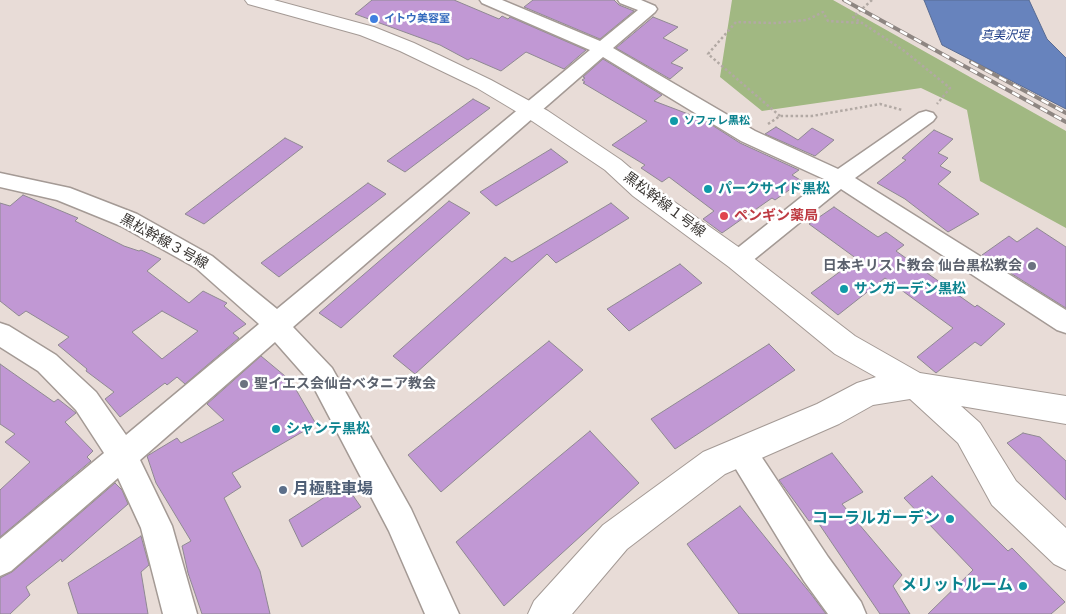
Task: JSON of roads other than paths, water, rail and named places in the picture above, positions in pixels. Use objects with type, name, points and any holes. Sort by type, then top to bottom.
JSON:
[{"type":"street","name":"黒松幹線１号線","points":[[254,0],[367,31],[407,46],[468,76],[530,110],[612,165],[641,190],[738,260],[844,345],[915,385],[1066,410]]},
{"type":"street","points":[[488,0],[602,49],[748,136],[840,178],[1066,323]]},
{"type":"street","points":[[0,560],[649,9],[626,0]]},
{"type":"street","points":[[738,260],[840,178],[926,117]]},
{"type":"street","name":"黒松幹線３号線","points":[[0,180],[62,193],[130,220],[204,262],[264,312],[322,376],[400,520],[442,614]]},
{"type":"street","points":[[0,334],[47,363],[86,401],[124,456],[156,526],[180,614]]},
{"type":"street","points":[[547,614],[615,536],[714,463],[828,414],[868,392],[915,385],[969,432],[1004,493],[1066,552]]},
{"type":"street","points":[[741,451],[816,568],[849,614]]},
{"type":"water","name":"真美沢堤","points":[[924,0],[1029,0],[1047,39],[1066,58],[1066,109],[942,45]]},
{"type":"railway","points":[[844,0],[1066,122]]},
{"type":"railway","points":[[971,62],[1066,113]]},
{"type":"place","name":"イトウ美容室","points":[[374,19]]},
{"type":"place","name":"ソファレ黒松","points":[[674,121]]},
{"type":"place","name":"パークサイド黒松","points":[[708,189]]},
{"type":"place","name":"ペンギン薬局","points":[[724,216]]},
{"type":"place","name":"日本キリスト教会 仙台黒松教会","points":[[1032,266]]},
{"type":"place","name":"サンガーデン黒松","points":[[844,289]]},
{"type":"place","name":"聖イエス会仙台ベタニア教会","points":[[244,384]]},
{"type":"place","name":"シャンテ黒松","points":[[276,429]]},
{"type":"place","name":"月極駐車場","points":[[283,490]]},
{"type":"place","name":"コーラルガーデン","points":[[950,519]]},
{"type":"place","name":"メリットルーム","points":[[1023,586]]}]
